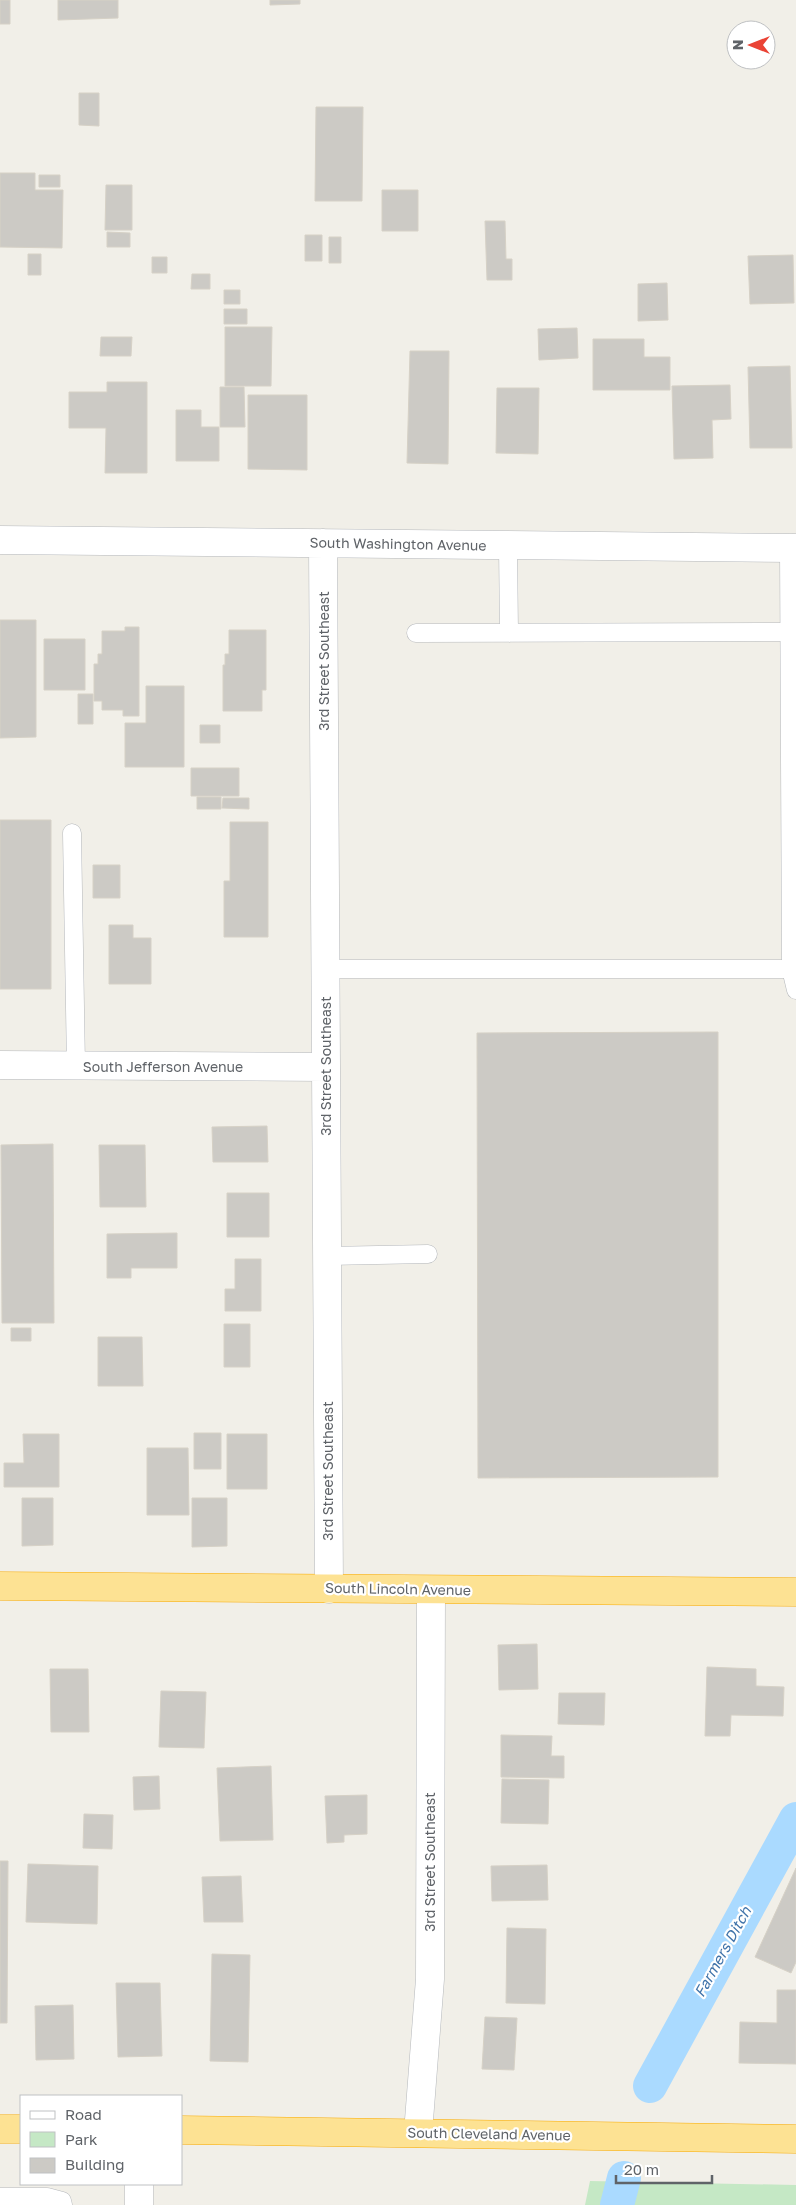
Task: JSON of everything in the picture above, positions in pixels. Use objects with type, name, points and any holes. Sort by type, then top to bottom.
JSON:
[{"type":"highway","name":"South Lincoln Avenue","points":[[0,1586],[796,1592]]},
{"type":"highway","points":[[0,2128],[20,2129]]},
{"type":"highway","name":"South Cleveland Avenue","points":[[182,2130],[796,2139]]},
{"type":"street","name":"South Washington Avenue","points":[[0,540],[792,548]]},
{"type":"street","name":"3rd Street Southeast","points":[[323,543],[329,1589]]},
{"type":"street","name":"South Jefferson Avenue","points":[[0,1066],[326,1068]]},
{"type":"street","name":"3rd Street Southeast","points":[[418,2133],[430,1979],[431,1590]]},
{"type":"street","points":[[139,2185],[139,2205]]},
{"type":"lane","points":[[508,546],[509,633]]},
{"type":"lane","points":[[792,548],[788,632],[791,968],[796,990]]},
{"type":"lane","points":[[416,633],[788,632]]},
{"type":"lane","points":[[72,833],[76,1066]]},
{"type":"lane","points":[[326,969],[791,968]]},
{"type":"lane","points":[[327,1256],[428,1254]]},
{"type":"lane","points":[[0,2197],[47,2197],[62,2200],[64,2205]]},
{"type":"green space","points":[[590,2181],[796,2185],[796,2205],[585,2205]]},
{"type":"building","points":[[0,0],[10,0],[10,24],[0,24]]},
{"type":"building","points":[[58,0],[118,0],[118,18],[58,20]]},
{"type":"building","points":[[270,0],[300,0],[300,4],[270,5]]},
{"type":"building","points":[[79,93],[99,93],[99,126],[79,125]]},
{"type":"building","points":[[316,107],[363,107],[362,201],[315,201]]},
{"type":"building","points":[[0,173],[35,173],[35,190],[63,190],[62,248],[0,247]]},
{"type":"building","points":[[39,175],[60,175],[60,187],[39,187]]},
{"type":"building","points":[[106,185],[132,185],[132,230],[105,230]]},
{"type":"building","points":[[382,190],[418,190],[418,231],[382,231]]},
{"type":"building","points":[[485,221],[505,221],[506,259],[512,259],[512,280],[487,280]]},
{"type":"building","points":[[107,232],[130,233],[130,247],[107,247]]},
{"type":"building","points":[[305,235],[322,235],[322,261],[305,261]]},
{"type":"building","points":[[329,237],[341,237],[341,263],[329,263]]},
{"type":"building","points":[[28,254],[41,254],[41,275],[28,275]]},
{"type":"building","points":[[793,255],[794,303],[750,304],[748,256]]},
{"type":"building","points":[[152,257],[167,257],[167,273],[152,273]]},
{"type":"building","points":[[192,274],[210,274],[210,289],[191,289]]},
{"type":"building","points":[[667,283],[668,320],[638,321],[638,284]]},
{"type":"building","points":[[224,290],[240,290],[240,304],[224,304]]},
{"type":"building","points":[[224,309],[247,309],[247,324],[224,324]]},
{"type":"building","points":[[225,327],[272,327],[271,386],[225,386]]},
{"type":"building","points":[[577,328],[578,358],[539,360],[538,329]]},
{"type":"building","points":[[101,337],[132,337],[131,356],[100,356]]},
{"type":"building","points":[[593,339],[644,339],[644,357],[670,357],[670,390],[593,390]]},
{"type":"building","points":[[410,351],[449,351],[448,464],[407,463]]},
{"type":"building","points":[[790,366],[792,448],[750,448],[748,367]]},
{"type":"building","points":[[107,382],[147,382],[147,473],[105,473],[106,428],[69,428],[69,392],[107,392]]},
{"type":"building","points":[[730,385],[731,419],[712,420],[713,458],[674,459],[672,386]]},
{"type":"building","points":[[220,387],[244,387],[245,427],[220,427]]},
{"type":"building","points":[[497,388],[539,388],[538,454],[496,453]]},
{"type":"building","points":[[248,395],[307,395],[307,470],[248,469]]},
{"type":"building","points":[[176,410],[201,410],[201,427],[219,427],[219,461],[176,461]]},
{"type":"building","points":[[0,620],[36,620],[36,737],[0,738]]},
{"type":"building","points":[[125,627],[139,627],[139,716],[123,716],[123,710],[102,710],[102,701],[94,701],[94,664],[98,664],[98,654],[102,654],[102,631],[125,631]]},
{"type":"building","points":[[229,630],[266,630],[266,690],[262,690],[262,711],[223,711],[223,665],[225,665],[225,654],[229,654]]},
{"type":"building","points":[[44,639],[85,639],[85,690],[44,690]]},
{"type":"building","points":[[146,686],[184,686],[184,767],[125,767],[125,723],[146,723]]},
{"type":"building","points":[[78,694],[93,694],[93,724],[78,724]]},
{"type":"building","points":[[200,725],[220,725],[220,743],[200,743]]},
{"type":"building","points":[[191,768],[239,768],[239,796],[191,796]]},
{"type":"building","points":[[197,797],[221,797],[221,809],[197,809]]},
{"type":"building","points":[[223,798],[249,798],[249,809],[222,808]]},
{"type":"building","points":[[0,820],[51,820],[51,989],[0,989]]},
{"type":"building","points":[[230,822],[268,822],[268,937],[224,937],[224,881],[230,881]]},
{"type":"building","points":[[93,865],[120,865],[120,898],[93,898]]},
{"type":"building","points":[[109,925],[133,925],[133,938],[151,938],[151,984],[109,984]]},
{"type":"building","points":[[718,1032],[718,1477],[478,1478],[477,1033]]},
{"type":"building","points":[[267,1126],[268,1162],[213,1162],[212,1127]]},
{"type":"building","points":[[53,1144],[54,1323],[2,1323],[1,1145]]},
{"type":"building","points":[[99,1145],[145,1145],[146,1207],[100,1207]]},
{"type":"building","points":[[227,1193],[269,1193],[269,1237],[227,1237]]},
{"type":"building","points":[[177,1233],[177,1268],[131,1268],[131,1278],[107,1278],[107,1234]]},
{"type":"building","points":[[235,1259],[261,1259],[261,1311],[225,1311],[225,1289],[235,1289]]},
{"type":"building","points":[[224,1324],[250,1324],[250,1367],[224,1367]]},
{"type":"building","points":[[11,1328],[31,1328],[31,1341],[11,1341]]},
{"type":"building","points":[[98,1337],[142,1337],[143,1386],[98,1386]]},
{"type":"building","points":[[194,1433],[221,1433],[221,1469],[194,1469]]},
{"type":"building","points":[[23,1434],[59,1434],[59,1487],[4,1487],[4,1463],[24,1463]]},
{"type":"building","points":[[227,1434],[267,1434],[267,1489],[227,1489]]},
{"type":"building","points":[[147,1448],[188,1448],[189,1515],[147,1515]]},
{"type":"building","points":[[22,1498],[53,1498],[53,1545],[22,1546]]},
{"type":"building","points":[[192,1498],[227,1498],[227,1546],[192,1547]]},
{"type":"building","points":[[537,1644],[538,1689],[499,1690],[498,1645]]},
{"type":"building","points":[[707,1667],[756,1669],[756,1686],[784,1687],[783,1716],[731,1715],[730,1736],[705,1736]]},
{"type":"building","points":[[50,1669],[88,1669],[89,1732],[51,1732]]},
{"type":"building","points":[[161,1691],[206,1692],[204,1748],[159,1747]]},
{"type":"building","points":[[559,1693],[605,1693],[604,1725],[558,1724]]},
{"type":"building","points":[[501,1735],[552,1736],[551,1756],[564,1756],[564,1778],[501,1777]]},
{"type":"building","points":[[271,1766],[273,1840],[220,1841],[217,1768]]},
{"type":"building","points":[[159,1776],[160,1809],[134,1810],[133,1777]]},
{"type":"building","points":[[502,1779],[549,1780],[548,1824],[501,1823]]},
{"type":"building","points":[[367,1795],[367,1834],[344,1835],[344,1842],[327,1843],[325,1796]]},
{"type":"building","points":[[84,1814],[113,1815],[112,1849],[83,1848]]},
{"type":"building","points":[[0,1861],[8,1861],[7,2023],[0,2023]]},
{"type":"building","points":[[28,1864],[98,1866],[97,1924],[26,1922]]},
{"type":"building","points":[[547,1865],[548,1900],[492,1901],[491,1866]]},
{"type":"building","points":[[796,1868],[796,1962],[791,1973],[755,1957]]},
{"type":"building","points":[[241,1876],[243,1922],[204,1922],[202,1877]]},
{"type":"building","points":[[507,1928],[546,1929],[545,2004],[506,2003]]},
{"type":"building","points":[[212,1954],[250,1955],[248,2062],[210,2061]]},
{"type":"building","points":[[116,1983],[160,1983],[162,2056],[118,2057]]},
{"type":"building","points":[[777,1990],[796,1990],[796,2064],[739,2063],[740,2022],[777,2023]]},
{"type":"building","points":[[73,2005],[74,2059],[36,2060],[35,2006]]},
{"type":"building","points":[[485,2017],[517,2018],[514,2070],[482,2069]]},
{"type":"waterway","name":"Farmers Ditch","points":[[650,2086],[796,1819]]},
{"type":"waterway","name":"Farmers Ditch","points":[[617,2205],[624,2178]]}]
